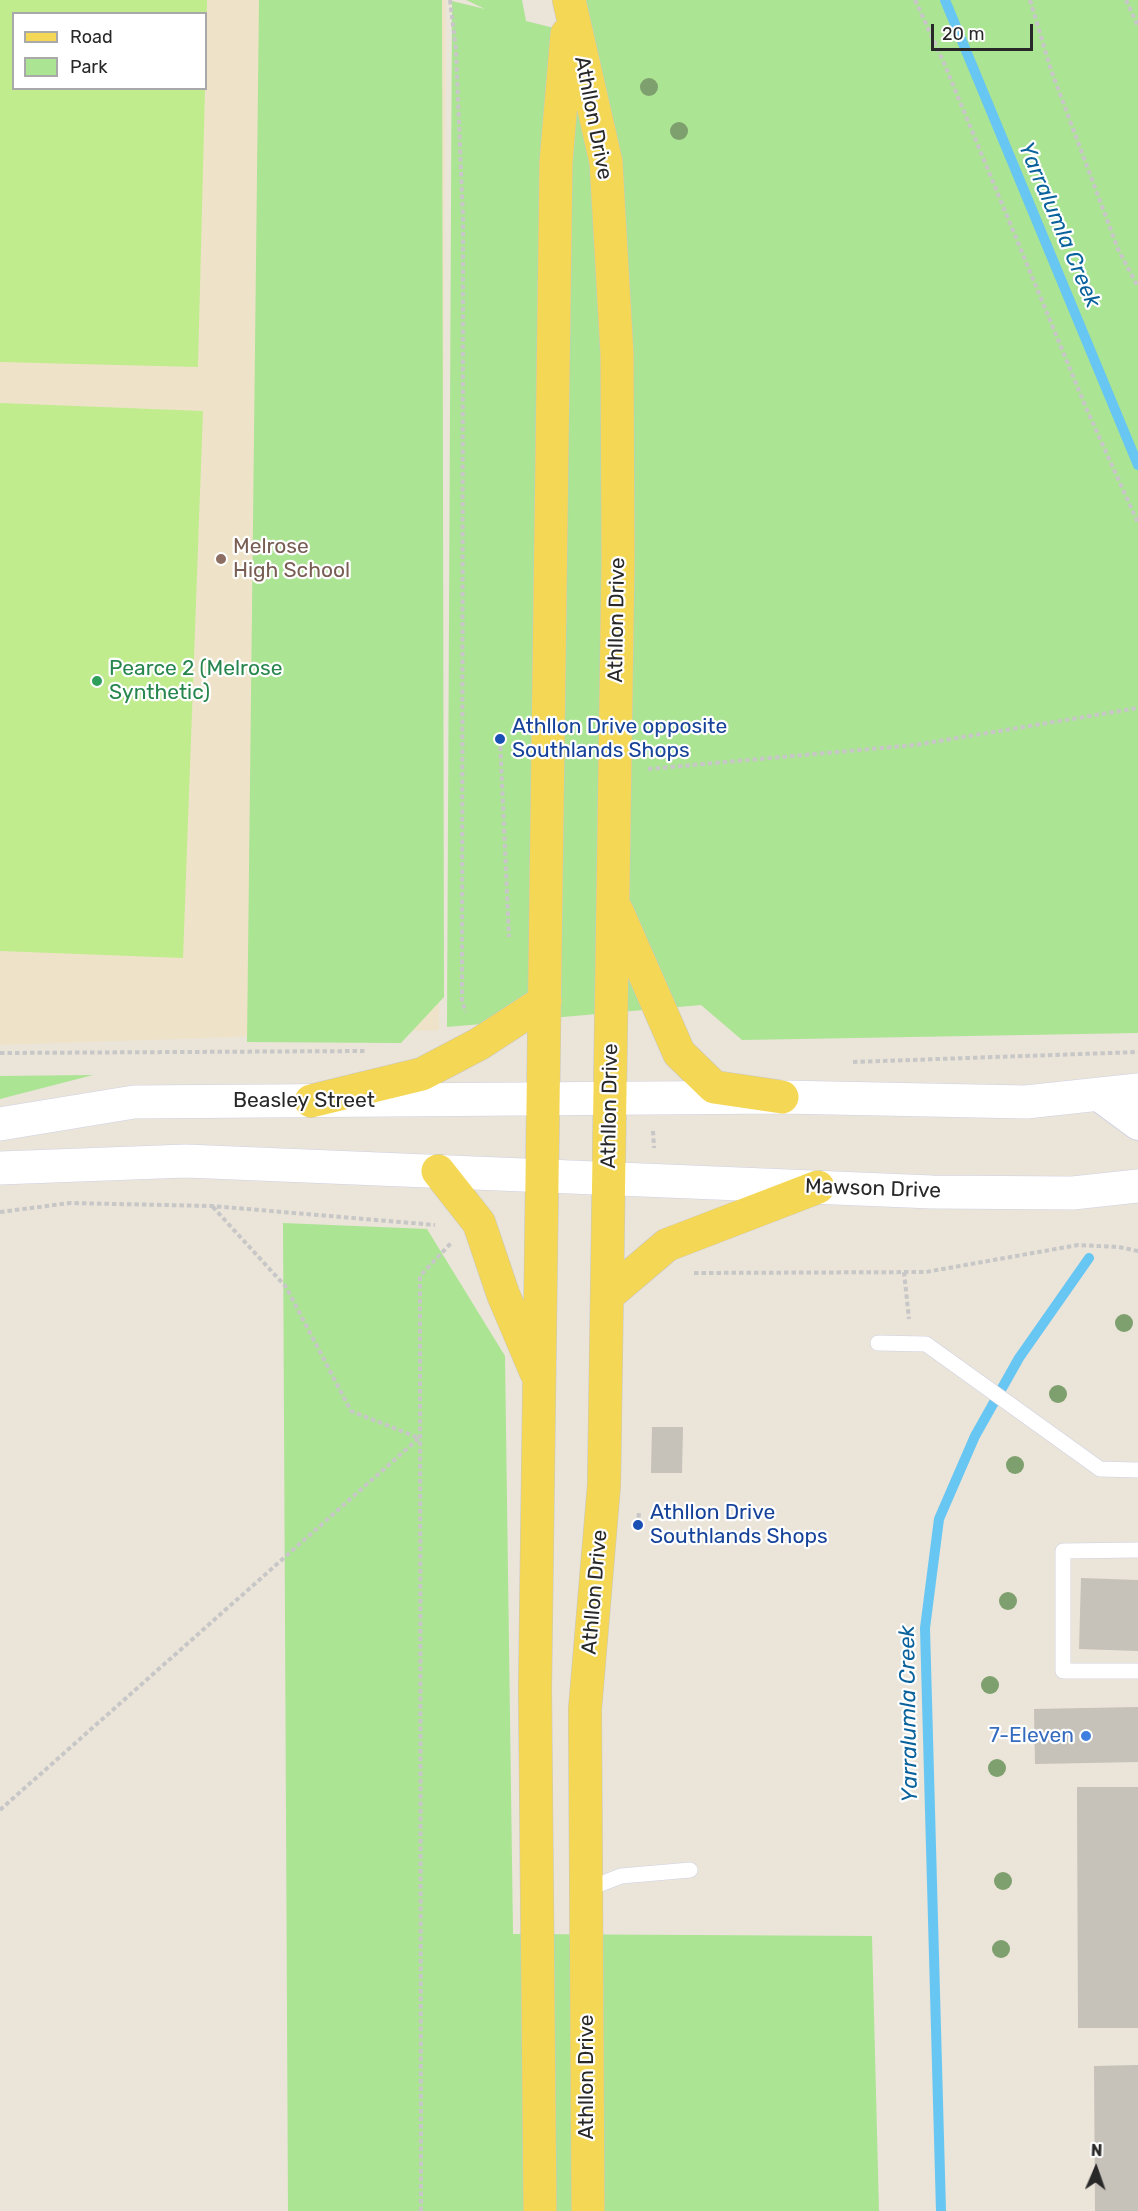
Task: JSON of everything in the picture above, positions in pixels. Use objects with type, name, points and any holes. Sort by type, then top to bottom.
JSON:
[{"type":"main road","name":"Athllon Drive","points":[[569,3],[606,162],[617,354],[615,770],[604,1485],[585,1709],[588,2211]]},
{"type":"main road","name":"Athllon Drive","points":[[540,2211],[535,1688],[541,1385],[556,162],[569,3]]},
{"type":"main road","points":[[613,901],[679,1053],[714,1087],[782,1097]]},
{"type":"main road","points":[[311,1101],[423,1074],[479,1044],[546,1002]]},
{"type":"main road","points":[[610,1098],[782,1097],[1026,1102],[1138,1090]]},
{"type":"main road","name":"Beasley Street","points":[[0,1124],[134,1102],[610,1098]]},
{"type":"main road","points":[[0,1168],[186,1161],[609,1178]]},
{"type":"main road","points":[[438,1171],[479,1223],[502,1293],[541,1385]]},
{"type":"main road","name":"Mawson Drive","points":[[609,1178],[818,1187],[1073,1193],[1138,1186]]},
{"type":"main road","points":[[607,1296],[667,1245],[818,1187]]},
{"type":"street","points":[[1096,1095],[1138,1125]]},
{"type":"lane","points":[[878,1343],[926,1344],[1100,1469],[1138,1470]]},
{"type":"lane","points":[[1138,1550],[1063,1551],[1063,1671],[1138,1671]]},
{"type":"lane","points":[[585,1890],[621,1876],[690,1870]]},
{"type":"path","points":[[450,0],[456,50],[464,219],[462,1002]]},
{"type":"path","points":[[915,0],[944,63],[1087,410],[1138,523]]},
{"type":"path","points":[[1030,0],[1051,70],[1118,249],[1138,287]]},
{"type":"path","points":[[1126,0],[1138,26]]},
{"type":"path","points":[[615,770],[664,768],[915,745],[1138,708]]},
{"type":"path","points":[[500,739],[509,938]]},
{"type":"path","points":[[0,1053],[370,1051]]},
{"type":"path","points":[[842,1062],[1138,1052]]},
{"type":"path","points":[[651,1098],[656,1180]]},
{"type":"path","points":[[0,1212],[70,1203],[212,1206],[432,1222],[440,1227]]},
{"type":"path","points":[[212,1206],[286,1287],[351,1411],[418,1438]]},
{"type":"path","points":[[690,1273],[926,1272],[1078,1245],[1119,1247],[1138,1251]]},
{"type":"path","points":[[420,1276],[418,1438],[421,2211]]},
{"type":"path","points":[[0,1810],[418,1438]]},
{"type":"path","points":[[638,1525],[639,1501]]},
{"type":"shaded area","name":"Melrose High School","points":[[0,0],[446,0],[439,1030],[0,1045]]},
{"type":"green space","points":[[0,0],[207,0],[207,12],[12,12],[12,90],[205,90],[198,367],[0,362]]},
{"type":"green space","points":[[259,0],[442,0],[444,997],[401,1043],[247,1042]]},
{"type":"green space","points":[[466,0],[522,0],[526,21],[558,29],[553,0],[1138,0],[1138,1033],[742,1040],[701,1005],[447,1027],[452,1],[485,9]]},
{"type":"green space","name":"Pearce 2 (Melrose Synthetic)","points":[[0,403],[203,411],[183,958],[0,951]]},
{"type":"green space","points":[[93,1075],[0,1099],[0,1076]]},
{"type":"green space","points":[[283,1223],[427,1229],[505,1356],[513,1934],[872,1936],[879,2211],[288,2211]]},
{"type":"building","points":[[652,1427],[683,1427],[682,1473],[651,1473]]},
{"type":"building","points":[[1081,1578],[1138,1580],[1138,1651],[1079,1649]]},
{"type":"building","name":"7-Eleven","points":[[1138,1707],[1138,1762],[1035,1764],[1034,1709]]},
{"type":"building","points":[[1077,1787],[1138,1787],[1138,2028],[1078,2028]]},
{"type":"building","points":[[1138,2065],[1138,2211],[1095,2211],[1094,2066]]},
{"type":"waterway","name":"Yarralumla Creek","points":[[945,0],[1138,465]]},
{"type":"waterway","name":"Yarralumla Creek","points":[[941,2211],[925,1628],[939,1519],[975,1436],[1019,1358],[1089,1258]]},
{"type":"place","name":"Melrose High School","points":[[221,559]]},
{"type":"place","name":"Pearce 2 (Melrose Synthetic)","points":[[97,681]]},
{"type":"place","name":"Athllon Drive opposite Southlands Shops","points":[[500,739]]},
{"type":"place","name":"Athllon Drive Southlands Shops","points":[[638,1525]]},
{"type":"place","name":"7-Eleven","points":[[1086,1736]]}]
